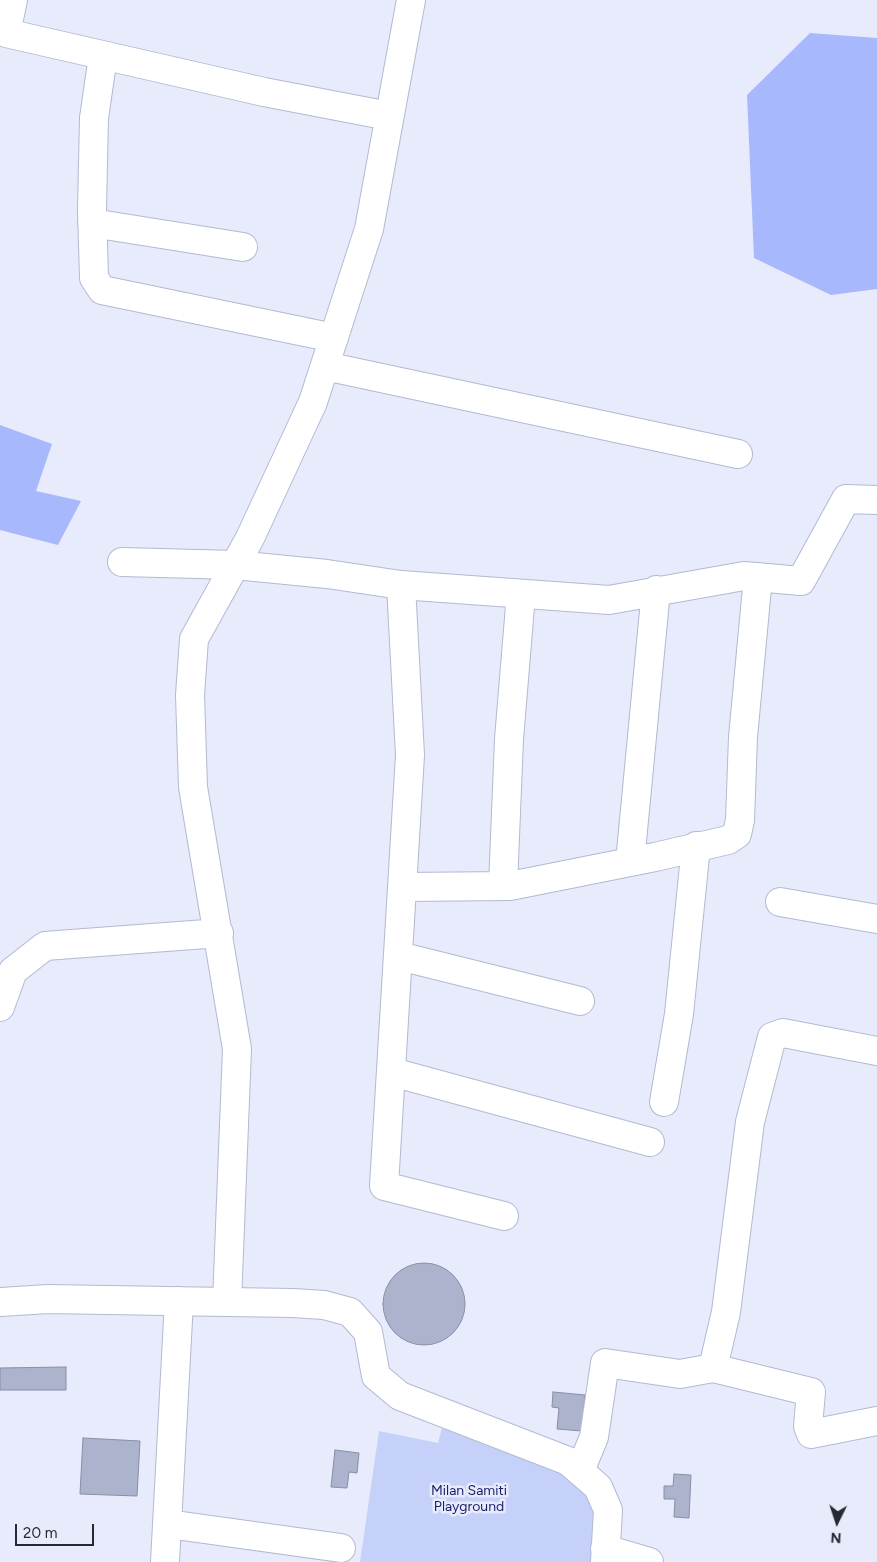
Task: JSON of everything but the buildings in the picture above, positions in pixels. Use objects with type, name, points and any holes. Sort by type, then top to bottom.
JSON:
[{"type":"street","points":[[13,0],[2,37],[103,56],[264,92],[389,116]]},
{"type":"street","points":[[228,1302],[237,1049],[193,787],[190,695],[194,639],[250,538],[313,402],[369,229],[411,0]]},
{"type":"street","points":[[103,56],[94,118],[92,222],[94,278],[102,290],[334,338]]},
{"type":"street","points":[[92,222],[243,247]]},
{"type":"street","points":[[325,366],[738,454]]},
{"type":"street","points":[[122,562],[235,565],[327,574],[401,585],[610,600],[656,590],[744,576],[801,581],[846,499],[877,500]]},
{"type":"street","points":[[403,887],[503,886],[630,862],[728,840],[736,834],[740,820],[743,736],[758,577]]},
{"type":"street","points":[[401,585],[410,754],[384,1186],[504,1216]]},
{"type":"street","points":[[630,862],[656,590]]},
{"type":"street","points":[[503,886],[509,739],[521,594]]},
{"type":"street","points":[[664,1102],[679,1014],[696,846]]},
{"type":"street","points":[[780,902],[877,919]]},
{"type":"street","points":[[0,1007],[13,971],[44,946],[219,934]]},
{"type":"street","points":[[399,956],[580,1001]]},
{"type":"street","points":[[714,1368],[726,1312],[750,1122],[772,1037],[783,1033],[877,1050]]},
{"type":"street","points":[[392,1072],[650,1142]]},
{"type":"street","points":[[0,1302],[48,1299],[228,1302],[324,1305],[350,1312],[368,1332],[376,1376],[400,1396],[568,1461],[598,1487],[608,1510],[605,1556],[649,1562]]},
{"type":"street","points":[[165,1562],[179,1301]]},
{"type":"street","points":[[580,1471],[594,1436],[605,1363],[680,1374],[714,1368],[811,1392],[808,1426],[811,1434],[877,1421]]},
{"type":"street","points":[[168,1524],[342,1548]]},
{"type":"green space","name":"Milan Samiti Playground","points":[[444,1420],[486,1436],[612,1500],[609,1562],[360,1562],[379,1431],[438,1443]]},
{"type":"water","points":[[810,33],[877,38],[877,289],[831,295],[754,258],[747,95]]},
{"type":"water","points":[[0,425],[52,444],[36,491],[81,501],[58,545],[0,530]]}]
